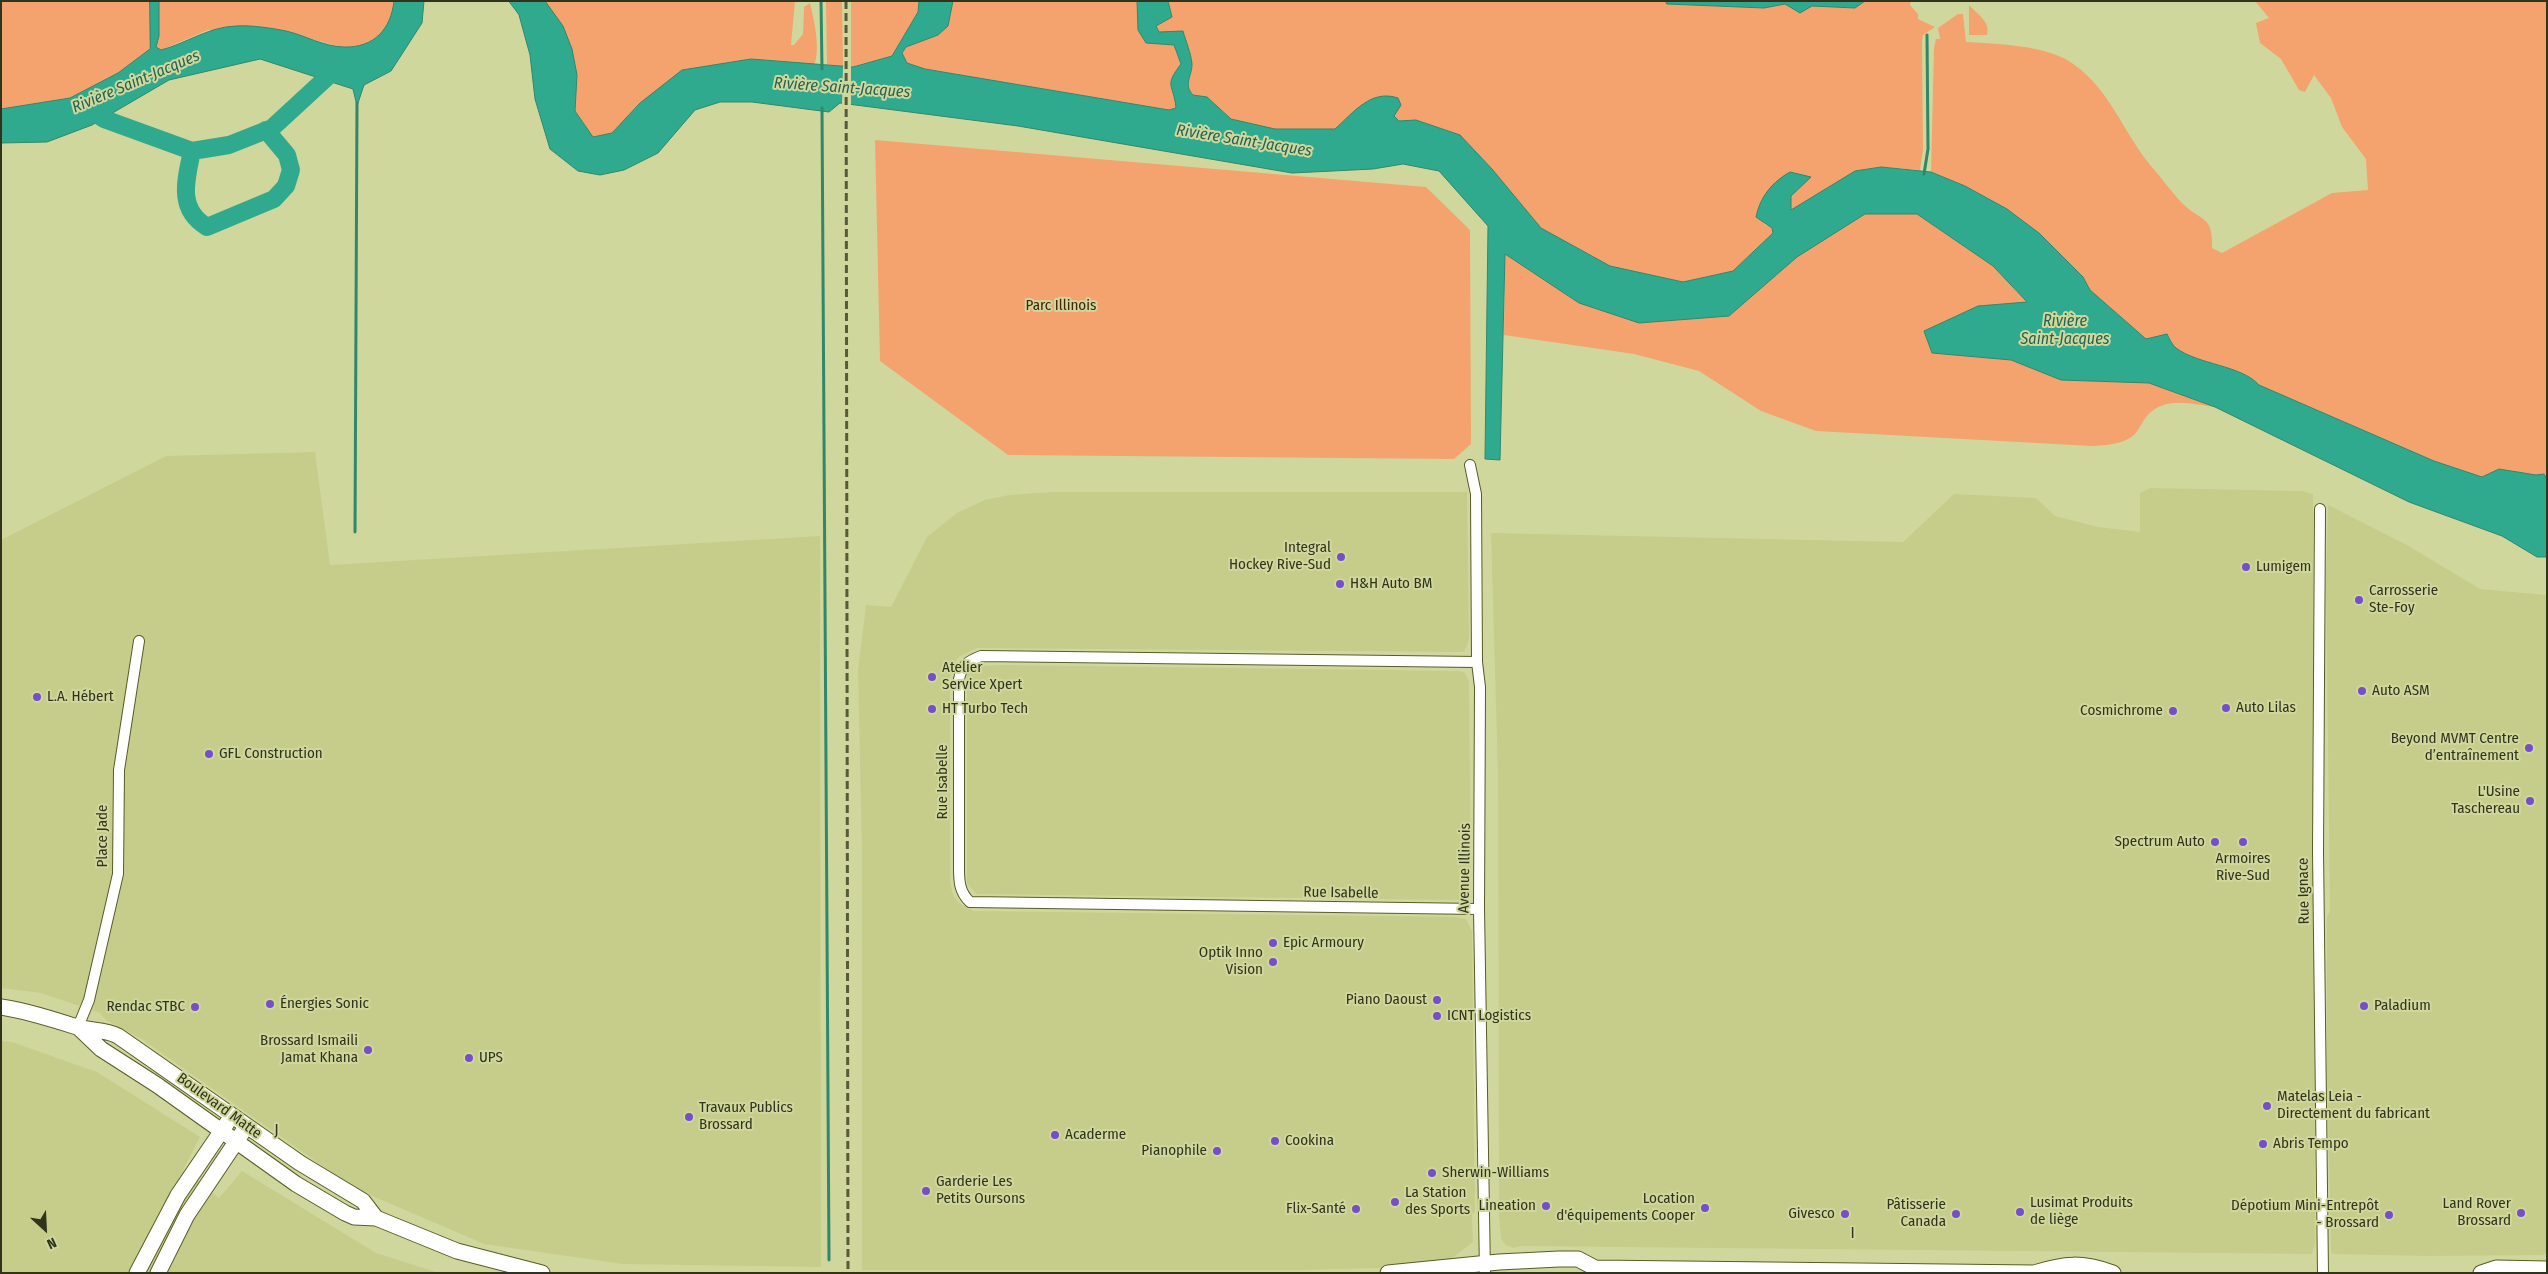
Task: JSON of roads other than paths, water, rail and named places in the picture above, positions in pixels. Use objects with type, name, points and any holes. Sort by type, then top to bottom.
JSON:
[{"type":"main road","name":"Boulevard Matte","points":[[1,1007],[45,1016],[78,1028],[111,1032],[300,1163],[363,1201],[376,1218]]},
{"type":"main road","name":"Boulevard Matte","points":[[78,1028],[101,1049],[157,1085],[296,1184],[354,1218],[376,1218],[458,1251],[542,1273]]},
{"type":"main road","points":[[137,1273],[178,1195],[232,1116]]},
{"type":"main road","points":[[158,1273],[187,1215],[247,1126]]},
{"type":"main road","points":[[1388,1273],[1485,1268],[1578,1259],[1590,1270],[2034,1273],[2060,1264],[2089,1265],[2113,1273]]},
{"type":"main road","points":[[2481,1273],[2496,1268],[2547,1268]]},
{"type":"street","name":"Avenue Illinois","points":[[1470,464],[1476,494],[1477,662],[1480,687],[1480,909],[1485,1268]]},
{"type":"street","name":"Rue Ignace","points":[[2320,509],[2318,851],[2323,1273]]},
{"type":"street","name":"Place Jade","points":[[78,1028],[89,1000],[118,874],[118,779],[138,641]]},
{"type":"street","name":"Rue Isabelle","points":[[1477,662],[981,656],[969,660],[962,668],[958,679],[958,854],[959,886],[964,896],[970,902],[1480,909]]},
{"type":"water","name":"Rivière Saint-Jacques","points":[[150,1],[159,1],[159,36],[156,47],[161,50],[216,29],[242,26],[286,31],[337,46],[355,46],[364,44],[379,35],[389,20],[394,1],[424,1],[422,23],[391,71],[364,85],[357,106],[353,89],[260,59],[169,80],[92,125],[47,142],[1,143],[1,109],[70,98],[118,73],[150,49]]},
{"type":"water","name":"Rivière Saint-Jacques","points":[[509,1],[545,1],[563,26],[572,49],[577,75],[575,111],[593,137],[612,133],[640,103],[682,70],[751,59],[853,67],[892,56],[918,12],[919,1],[953,1],[948,26],[938,35],[906,47],[902,53],[907,63],[925,69],[1169,110],[1176,108],[1171,82],[1172,77],[1181,64],[1174,45],[1146,43],[1138,30],[1137,1],[1168,1],[1172,17],[1156,26],[1159,32],[1183,31],[1192,64],[1188,84],[1190,91],[1193,95],[1207,97],[1231,119],[1275,129],[1335,129],[1356,109],[1371,99],[1388,96],[1398,98],[1401,105],[1394,116],[1399,121],[1416,120],[1460,135],[1492,169],[1541,228],[1610,266],[1683,282],[1733,271],[1773,233],[1772,228],[1756,217],[1760,203],[1772,185],[1790,172],[1811,177],[1791,196],[1791,210],[1855,171],[1881,167],[1931,172],[1965,186],[2007,209],[2039,233],[2083,277],[2090,290],[2146,339],[2167,334],[2175,347],[2185,354],[2242,373],[2259,385],[2434,461],[2482,477],[2499,469],[2536,475],[2544,474],[2547,479],[2547,557],[2537,557],[2502,536],[2409,502],[2215,407],[2149,383],[2061,380],[2011,360],[1932,353],[1924,331],[1978,306],[2027,302],[1993,266],[1917,214],[1865,214],[1797,257],[1729,316],[1639,323],[1579,303],[1505,254],[1500,460],[1485,459],[1488,226],[1439,171],[1403,164],[1373,169],[1292,173],[1018,126],[840,103],[829,112],[752,102],[720,102],[695,110],[658,153],[624,170],[600,175],[578,171],[550,149],[535,99],[530,55],[519,15]]},
{"type":"water","points":[[1666,1],[1865,1],[1855,8],[1812,6],[1800,13],[1785,4],[1764,8],[1667,4]]},
{"type":"waterway","points":[[821,1],[822,69]]},
{"type":"waterway","points":[[1924,174],[1928,149],[1927,35]]},
{"type":"waterway","points":[[84,106],[104,119],[192,151],[229,145],[272,128],[336,69]]},
{"type":"waterway","points":[[355,532],[357,103]]},
{"type":"waterway","points":[[822,108],[829,1260]]},
{"type":"waterway","points":[[192,151],[186,183],[187,203],[197,220],[207,227],[274,199],[286,186],[291,170],[287,155],[266,130]]},
{"type":"railway","points":[[846,1],[848,1273]]},
{"type":"place","name":"Integral Hockey Rive-Sud","points":[[1341,557]]},
{"type":"place","name":"Lumigem","points":[[2246,567]]},
{"type":"place","name":"H&H Auto BM","points":[[1340,584]]},
{"type":"place","name":"Carrosserie Ste-Foy","points":[[2359,600]]},
{"type":"place","name":"Atelier Service Xpert","points":[[932,677]]},
{"type":"place","name":"Auto ASM","points":[[2362,691]]},
{"type":"place","name":"L.A. Hébert","points":[[37,697]]},
{"type":"place","name":"Auto Lilas","points":[[2226,708]]},
{"type":"place","name":"HT Turbo Tech","points":[[932,709]]},
{"type":"place","name":"Cosmichrome","points":[[2173,711]]},
{"type":"place","name":"Beyond MVMT Centre d’entraînement","points":[[2529,748]]},
{"type":"place","name":"GFL Construction","points":[[209,754]]},
{"type":"place","name":"L'Usine Taschereau","points":[[2530,801]]},
{"type":"place","name":"Spectrum Auto","points":[[2215,842]]},
{"type":"place","name":"Armoires Rive-Sud","points":[[2243,842]]},
{"type":"place","name":"Epic Armoury","points":[[1273,943]]},
{"type":"place","name":"Optik Inno Vision","points":[[1273,962]]},
{"type":"place","name":"Piano Daoust","points":[[1437,1000]]},
{"type":"place","name":"Énergies Sonic","points":[[270,1004]]},
{"type":"place","name":"Paladium","points":[[2364,1006]]},
{"type":"place","name":"Rendac STBC","points":[[195,1007]]},
{"type":"place","name":"ICNT Logistics","points":[[1437,1016]]},
{"type":"place","name":"Brossard Ismaili Jamat Khana","points":[[368,1050]]},
{"type":"place","name":"UPS","points":[[469,1058]]},
{"type":"place","name":"Matelas Leia - Directement du fabricant","points":[[2267,1106]]},
{"type":"place","name":"Travaux Publics Brossard","points":[[689,1117]]},
{"type":"place","name":"Acaderme","points":[[1055,1135]]},
{"type":"place","name":"Cookina","points":[[1275,1141]]},
{"type":"place","name":"Abris Tempo","points":[[2263,1144]]},
{"type":"place","name":"Pianophile","points":[[1217,1151]]},
{"type":"place","name":"Sherwin-Williams","points":[[1432,1173]]},
{"type":"place","name":"Garderie Les Petits Oursons","points":[[926,1191]]},
{"type":"place","name":"La Station des Sports","points":[[1395,1202]]},
{"type":"place","name":"Lineation","points":[[1546,1206]]},
{"type":"place","name":"Location d'équipements Cooper","points":[[1705,1208]]},
{"type":"place","name":"Flix-Santé","points":[[1356,1209]]},
{"type":"place","name":"Lusimat Produits de liège","points":[[2020,1212]]},
{"type":"place","name":"Land Rover Brossard","points":[[2521,1213]]},
{"type":"place","name":"Givesco","points":[[1845,1214]]},
{"type":"place","name":"Pâtisserie Canada","points":[[1956,1214]]},
{"type":"place","name":"Dépotium Mini-Entrepôt - Brossard","points":[[2389,1215]]},
{"type":"district","name":"J","points":[[277,1131]]},
{"type":"district","name":"I","points":[[1853,1234]]},
{"type":"park label","name":"Parc Illinois","points":[[1061,306]]}]
